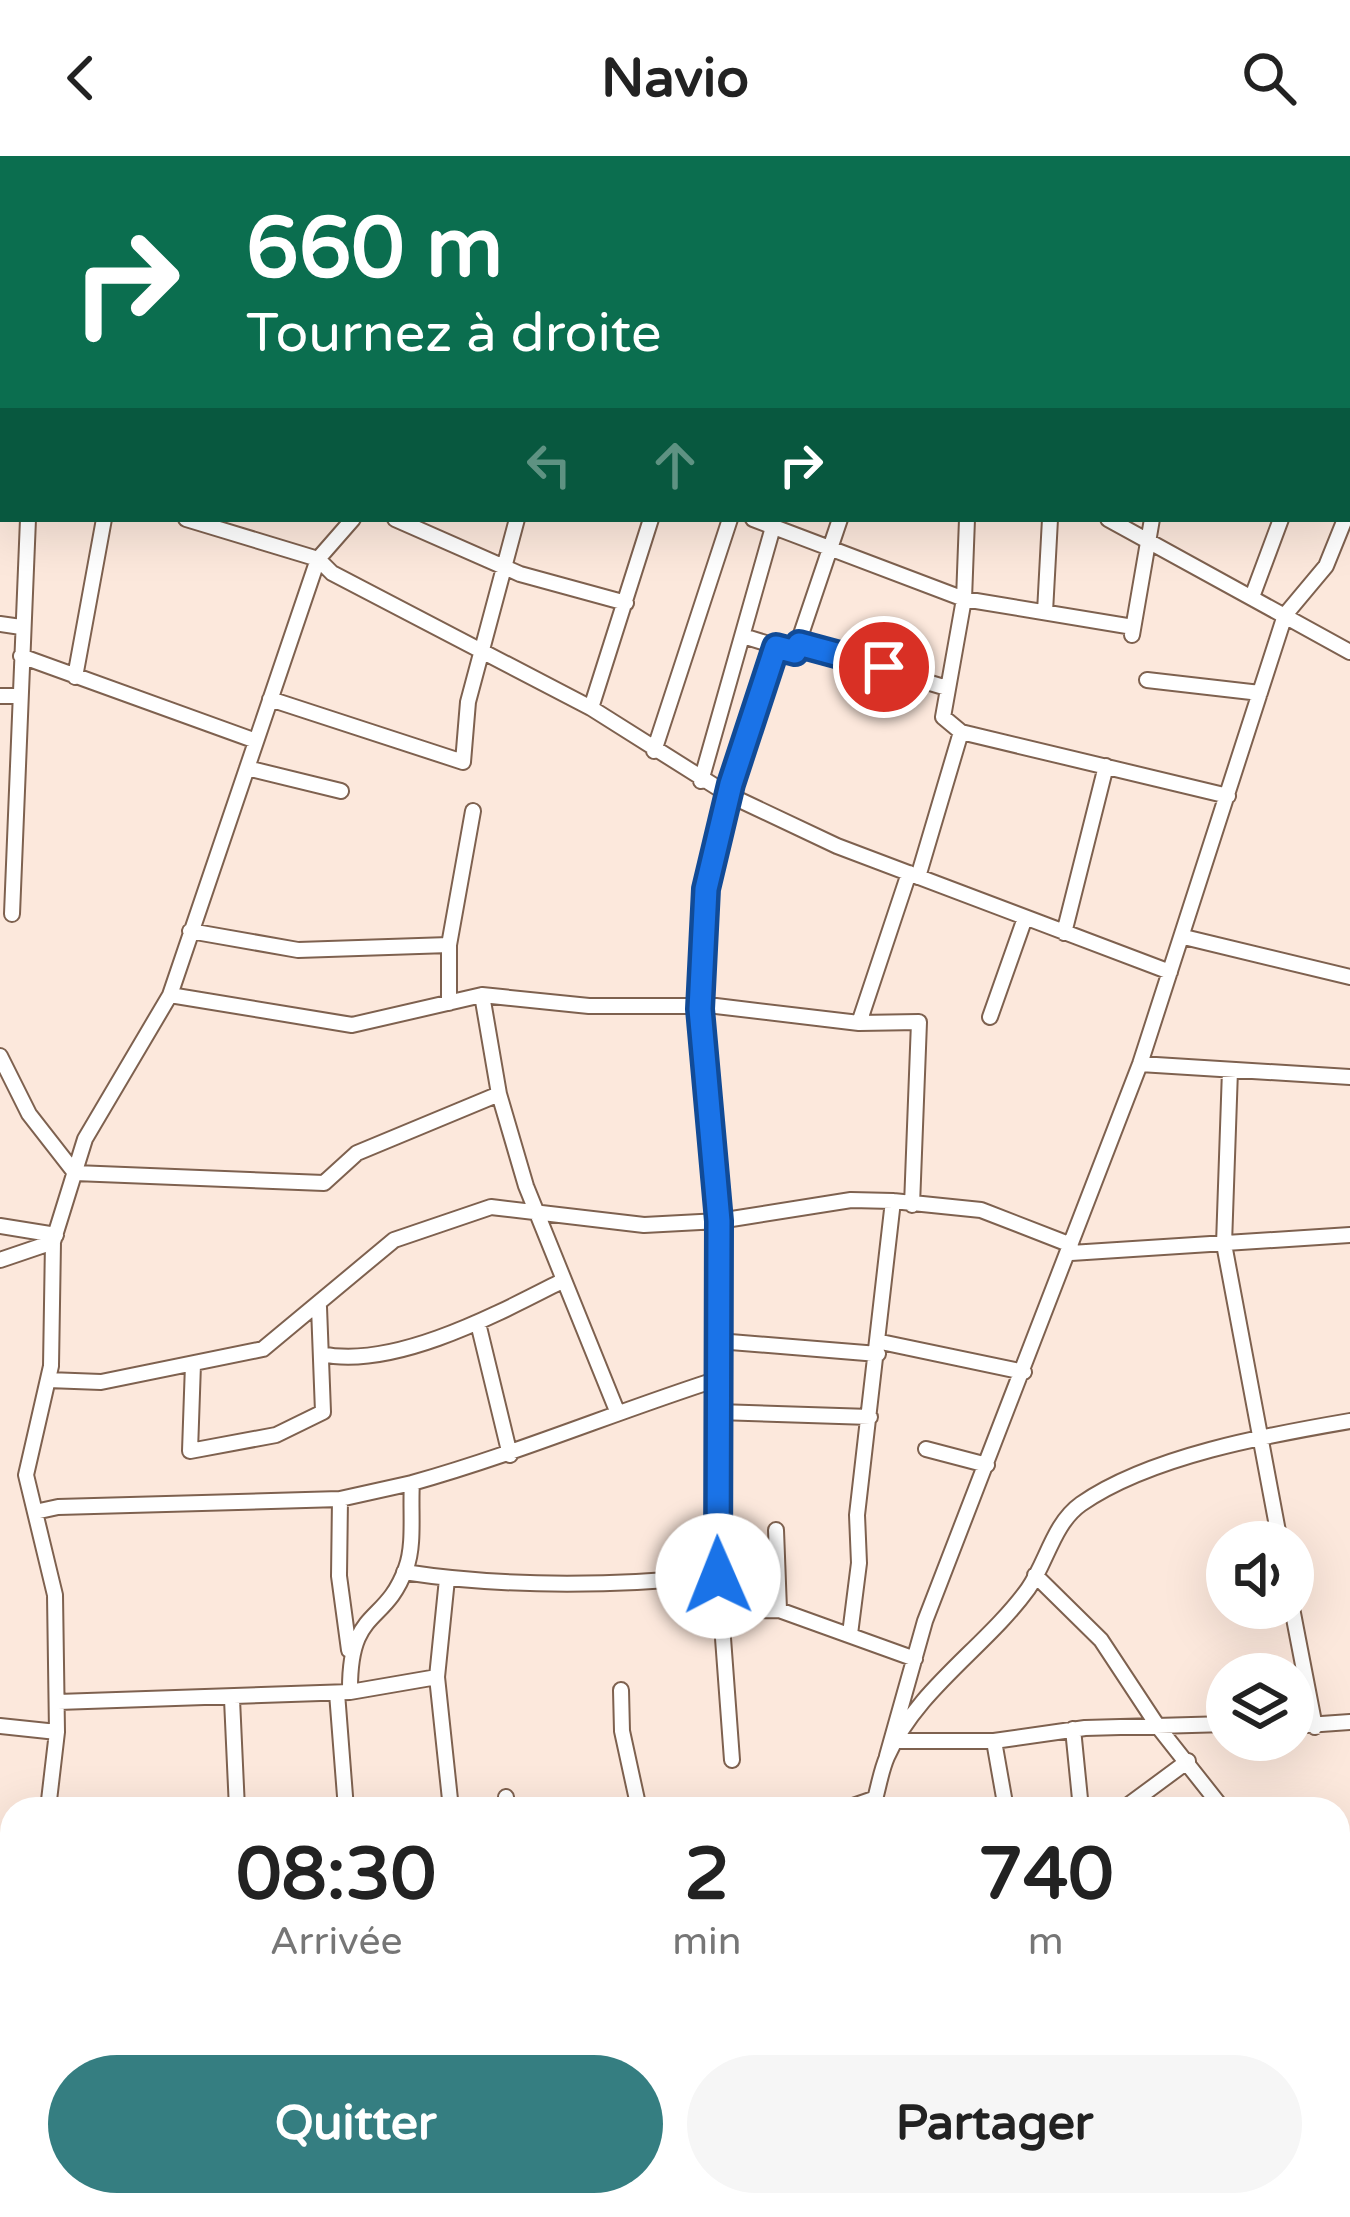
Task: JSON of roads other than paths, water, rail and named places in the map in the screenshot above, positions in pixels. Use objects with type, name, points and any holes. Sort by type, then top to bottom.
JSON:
[{"type":"street","points":[[1350,355],[1350,464]]},
{"type":"street","points":[[12,914],[8,769],[20,696],[28,522]]},
{"type":"street","points":[[75,677],[103,522]]},
{"type":"street","points":[[49,1797],[58,1702],[55,1595],[26,1475],[48,1380],[55,1239],[86,1139],[170,994],[318,559],[350,522]]},
{"type":"street","points":[[401,522],[505,568],[626,603]]},
{"type":"street","points":[[270,699],[463,762],[468,702],[517,522]]},
{"type":"street","points":[[590,708],[651,522]]},
{"type":"street","points":[[654,752],[729,522]]},
{"type":"street","points":[[760,522],[964,599],[1132,631],[1151,522]]},
{"type":"street","points":[[743,637],[795,652],[839,522]]},
{"type":"street","points":[[967,522],[964,599],[944,717],[961,732],[1228,796]]},
{"type":"street","points":[[1046,612],[1050,522]]},
{"type":"street","points":[[1114,522],[1350,652]]},
{"type":"street","points":[[1252,597],[1280,522]]},
{"type":"street","points":[[876,1797],[915,1659],[1071,1253],[1184,937],[1285,615],[1326,566],[1344,522]]},
{"type":"street","points":[[216,524],[318,559],[332,573],[590,708],[729,795],[913,875],[1170,972]]},
{"type":"street","points":[[701,781],[773,527]]},
{"type":"street","points":[[0,624],[21,627]]},
{"type":"street","points":[[799,644],[947,688]]},
{"type":"street","points":[[732,1760],[718,1576],[719,1221],[700,1009],[706,889],[729,795],[776,647]]},
{"type":"street","points":[[21,656],[256,742]]},
{"type":"street","points":[[1147,680],[1260,693]]},
{"type":"street","points":[[0,696],[20,696]]},
{"type":"street","points":[[859,1023],[961,732]]},
{"type":"street","points":[[1064,933],[1106,766]]},
{"type":"street","points":[[247,768],[341,791]]},
{"type":"street","points":[[449,1003],[449,945],[472,811]]},
{"type":"street","points":[[990,1017],[1025,918]]},
{"type":"street","points":[[190,931],[298,950],[352,953],[449,945]]},
{"type":"street","points":[[1184,937],[1350,977]]},
{"type":"street","points":[[170,994],[352,1025],[482,995],[700,1009],[716,1006],[859,1023],[919,1022],[913,1204]]},
{"type":"street","points":[[482,995],[500,1094],[537,1209],[617,1411]]},
{"type":"street","points":[[0,1056],[29,1114],[75,1172],[324,1183],[357,1153],[500,1094]]},
{"type":"street","points":[[1140,1064],[1350,1077]]},
{"type":"street","points":[[1230,1070],[1224,1244],[1276,1521]]},
{"type":"street","points":[[48,1380],[101,1382],[263,1349],[394,1240],[491,1207],[644,1225],[719,1221],[851,1201],[893,1201],[981,1210],[1066,1243],[1071,1253]]},
{"type":"street","points":[[850,1634],[893,1201]]},
{"type":"street","points":[[0,1226],[55,1239]]},
{"type":"street","points":[[1071,1253],[1350,1235]]},
{"type":"street","points":[[0,1261],[55,1239]]},
{"type":"street","points":[[321,1354],[364,1359],[478,1323],[564,1280]]},
{"type":"street","points":[[193,1364],[190,1450],[275,1435],[323,1412],[319,1307]]},
{"type":"street","points":[[478,1323],[510,1455]]},
{"type":"street","points":[[718,1340],[879,1348],[1024,1372]]},
{"type":"street","points":[[35,1512],[58,1507],[340,1499],[510,1455],[617,1411],[718,1379]]},
{"type":"street","points":[[718,1412],[870,1417]]},
{"type":"street","points":[[887,1756],[1035,1575],[1078,1505],[1166,1466],[1350,1420]]},
{"type":"street","points":[[926,1449],[987,1465]]},
{"type":"street","points":[[346,1797],[344,1692],[350,1654],[360,1627],[404,1572],[412,1483]]},
{"type":"street","points":[[340,1499],[339,1576],[350,1654]]},
{"type":"street","points":[[776,1530],[779,1610]]},
{"type":"street","points":[[404,1572],[447,1579],[637,1585],[718,1576]]},
{"type":"street","points":[[1035,1575],[1101,1640],[1159,1728],[1214,1797]]},
{"type":"street","points":[[447,1579],[437,1677],[450,1797]]},
{"type":"street","points":[[721,1611],[779,1610],[915,1659]]},
{"type":"street","points":[[1296,1629],[1315,1727],[1350,1722]]},
{"type":"street","points":[[58,1702],[344,1692],[437,1677]]},
{"type":"street","points":[[621,1690],[622,1731],[636,1797]]},
{"type":"street","points":[[232,1699],[236,1797]]},
{"type":"street","points":[[897,1741],[994,1741],[1073,1730],[1206,1722]]},
{"type":"street","points":[[0,1726],[57,1732]]},
{"type":"street","points":[[1073,1730],[1080,1797]]},
{"type":"street","points":[[994,1741],[1004,1797]]},
{"type":"street","points":[[1139,1797],[1188,1761]]}]
